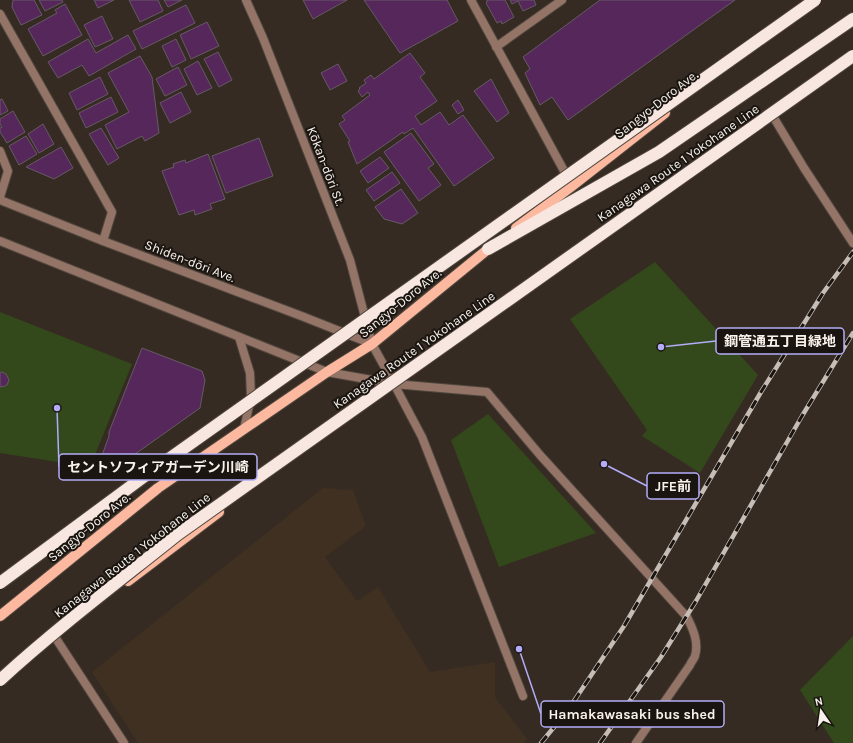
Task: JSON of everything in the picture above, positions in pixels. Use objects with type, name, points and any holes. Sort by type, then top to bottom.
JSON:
[{"type":"highway","points":[[0,583],[142,478],[815,0]]},
{"type":"highway","points":[[488,249],[660,152],[853,19]]},
{"type":"highway","name":"Kanagawa Route 1 Yokohane Line","points":[[0,680],[39,645],[178,534],[853,56]]},
{"type":"main road","name":"Sangyo-Doro Ave.","points":[[0,616],[158,488],[327,372],[372,344],[488,249],[572,186],[810,0]]},
{"type":"main road","points":[[0,676],[55,637],[195,530],[394,384],[853,63]]},
{"type":"street","name":"Kōkan-dōri St.","points":[[246,0],[264,38],[350,260],[372,344],[422,437],[523,696]]},
{"type":"street","points":[[471,0],[572,186]]},
{"type":"street","points":[[496,47],[562,0]]},
{"type":"street","points":[[0,14],[112,212],[103,241]]},
{"type":"street","points":[[774,118],[804,168],[853,243]]},
{"type":"street","points":[[0,151],[8,171],[0,197]]},
{"type":"street","name":"Shiden-dōri Ave.","points":[[0,200],[372,344]]},
{"type":"street","points":[[0,241],[327,372],[394,384],[487,392],[540,455],[687,617],[694,631],[696,642],[695,656],[636,743]]},
{"type":"street","points":[[239,337],[250,373],[251,397],[244,430]]},
{"type":"street","points":[[55,637],[124,743]]},
{"type":"shaded area","points":[[323,488],[353,490],[366,526],[325,557],[357,601],[378,587],[430,672],[495,662],[495,697],[527,739],[524,743],[138,743],[92,672]]},
{"type":"green space","points":[[655,262],[758,375],[700,473],[642,436],[647,430],[570,319]]},
{"type":"green space","points":[[0,312],[132,364],[90,467],[0,453]]},
{"type":"green space","points":[[488,414],[596,533],[499,567],[451,440]]},
{"type":"green space","points":[[853,636],[853,743],[834,743],[800,690]]},
{"type":"building","points":[[13,0],[34,0],[42,15],[21,25],[12,7]]},
{"type":"building","points":[[39,0],[62,0],[63,2],[45,11]]},
{"type":"building","points":[[94,0],[114,0],[98,8]]},
{"type":"building","points":[[129,0],[158,0],[163,11],[140,22]]},
{"type":"building","points":[[164,0],[182,0],[168,7]]},
{"type":"building","points":[[303,0],[347,0],[313,19]]},
{"type":"building","points":[[364,0],[447,0],[458,21],[400,53]]},
{"type":"building","points":[[487,0],[505,0],[514,17],[502,24],[501,21],[497,23],[486,3]]},
{"type":"building","points":[[510,0],[534,0],[536,5],[523,11],[518,1],[512,4]]},
{"type":"building","points":[[600,0],[735,0],[568,120],[552,97],[540,105],[525,73],[530,69],[523,57]]},
{"type":"building","points":[[65,4],[82,35],[43,56],[28,29],[57,13],[55,10]]},
{"type":"building","points":[[186,5],[195,23],[142,49],[133,31]]},
{"type":"building","points":[[102,16],[113,39],[95,47],[84,25]]},
{"type":"building","points":[[207,22],[219,46],[191,59],[180,35]]},
{"type":"building","points":[[128,35],[136,49],[89,76],[82,65],[58,78],[48,62],[88,39],[96,53]]},
{"type":"building","points":[[176,39],[186,60],[172,67],[162,46]]},
{"type":"building","points":[[218,52],[232,80],[219,87],[204,59]]},
{"type":"building","points":[[410,53],[425,73],[420,77],[437,101],[415,116],[421,125],[440,112],[449,125],[463,115],[494,158],[454,186],[413,128],[404,134],[403,132],[357,164],[348,142],[350,141],[339,124],[345,120],[342,116],[370,95],[368,92],[362,97],[358,91],[360,89],[359,88],[366,83],[364,80],[371,75],[374,79]]},
{"type":"building","points":[[140,56],[152,77],[159,133],[145,141],[142,136],[117,149],[105,125],[129,112],[108,73]]},
{"type":"building","points":[[198,61],[212,88],[197,95],[184,69]]},
{"type":"building","points":[[338,64],[347,81],[330,90],[321,73]]},
{"type":"building","points":[[178,67],[187,85],[165,96],[156,79]]},
{"type":"building","points":[[100,77],[108,94],[77,110],[69,93]]},
{"type":"building","points":[[491,79],[509,113],[497,122],[474,91]]},
{"type":"building","points":[[181,92],[191,112],[170,123],[160,103]]},
{"type":"building","points":[[111,97],[118,112],[86,128],[79,113]]},
{"type":"building","points":[[2,99],[8,111],[0,115],[0,100]]},
{"type":"building","points":[[458,100],[464,110],[458,114],[452,105]]},
{"type":"building","points":[[13,111],[25,132],[7,143],[0,132],[0,128],[2,127],[0,124],[0,119]]},
{"type":"building","points":[[43,124],[54,144],[39,153],[28,134]]},
{"type":"building","points":[[101,128],[119,158],[108,165],[89,134]]},
{"type":"building","points":[[411,133],[434,164],[428,168],[441,185],[419,201],[384,152]]},
{"type":"building","points":[[26,136],[37,154],[19,165],[9,146]]},
{"type":"building","points":[[259,138],[273,176],[226,193],[212,156]]},
{"type":"building","points":[[61,147],[73,168],[54,179],[26,167]]},
{"type":"building","points":[[208,154],[225,199],[210,204],[212,209],[195,215],[194,210],[179,215],[162,171],[174,167],[173,164],[185,160],[186,163]]},
{"type":"building","points":[[380,157],[389,168],[368,183],[360,171]]},
{"type":"building","points":[[392,172],[400,183],[374,201],[366,190]]},
{"type":"building","points":[[401,189],[418,213],[402,224],[384,219],[375,207]]},
{"type":"building","points":[[142,348],[202,371],[205,380],[200,408],[107,474],[99,464],[109,432]]},
{"type":"building","points":[[2,372],[6,374],[9,380],[7,385],[0,387],[0,373]]},
{"type":"railway","points":[[541,743],[568,710],[624,626],[761,392],[823,293],[853,252]]},
{"type":"railway","points":[[600,743],[661,657],[696,601],[802,416],[853,333]]},
{"type":"place","name":"鋼管通五丁目緑地","points":[[661,347]]},
{"type":"place","name":"セントソフィアガーデン川崎","points":[[57,408]]},
{"type":"place","name":"JFE前","points":[[604,464]]},
{"type":"place","name":"Hamakawasaki bus shed","points":[[519,649]]}]
